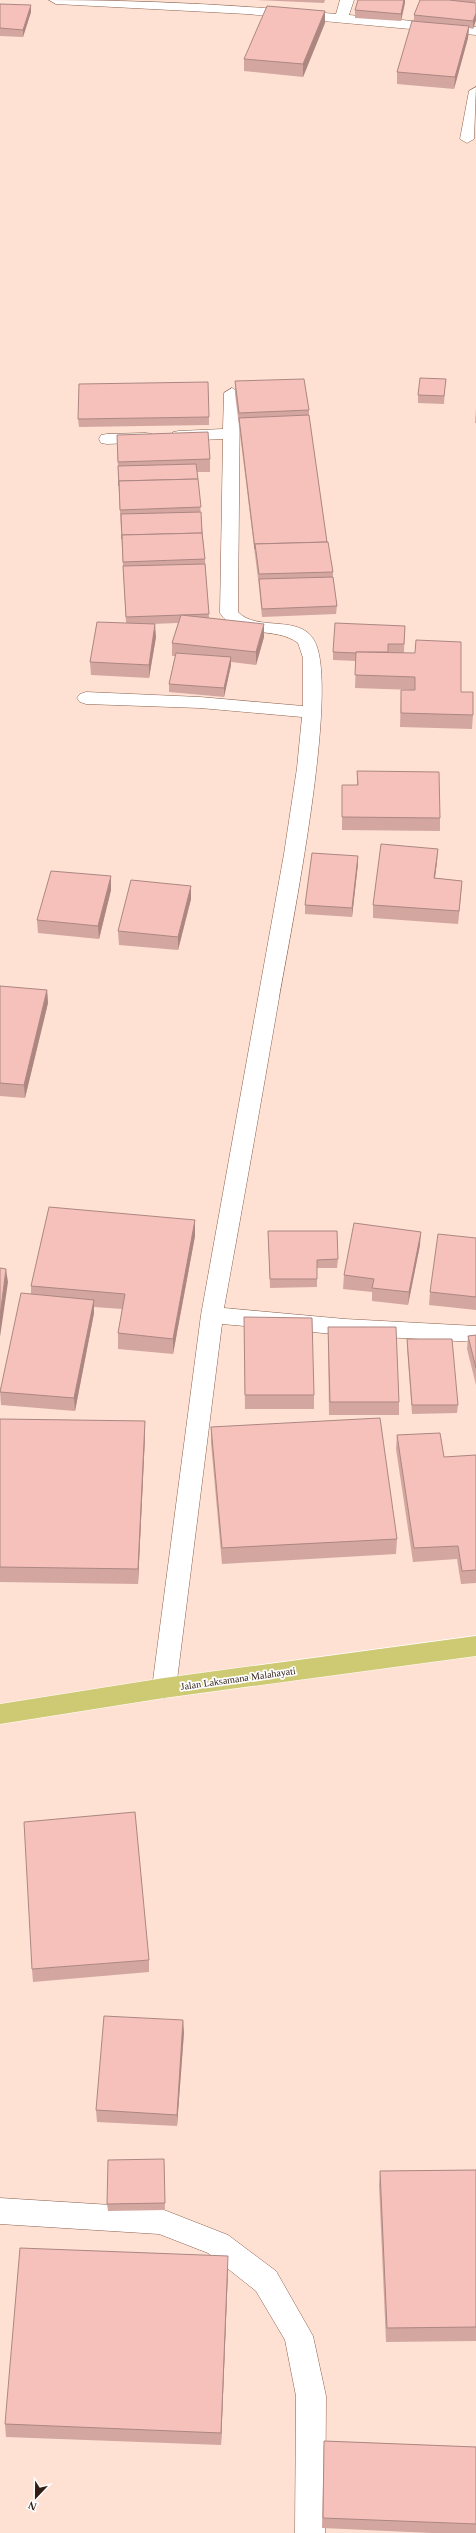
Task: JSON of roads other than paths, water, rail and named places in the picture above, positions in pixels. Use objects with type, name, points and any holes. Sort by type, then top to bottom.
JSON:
[{"type":"highway","name":"Jalan Laksamana Malahayati","points":[[0,1714],[164,1688],[476,1646]]},
{"type":"street","points":[[56,0],[248,5],[341,19],[476,31]]},
{"type":"street","points":[[341,19],[347,0]]},
{"type":"street","points":[[467,139],[476,91]]},
{"type":"street","points":[[164,1688],[212,1315],[268,1008],[309,761],[313,713],[311,650],[305,640],[294,633],[280,629],[239,624],[229,613],[232,393]]},
{"type":"street","points":[[107,439],[231,434]]},
{"type":"street","points":[[86,698],[186,700],[246,704],[313,713]]},
{"type":"street","points":[[212,1315],[345,1327],[476,1334]]},
{"type":"street","points":[[0,2211],[159,2221],[218,2244],[266,2281],[299,2336],[311,2396],[310,2533]]}]
